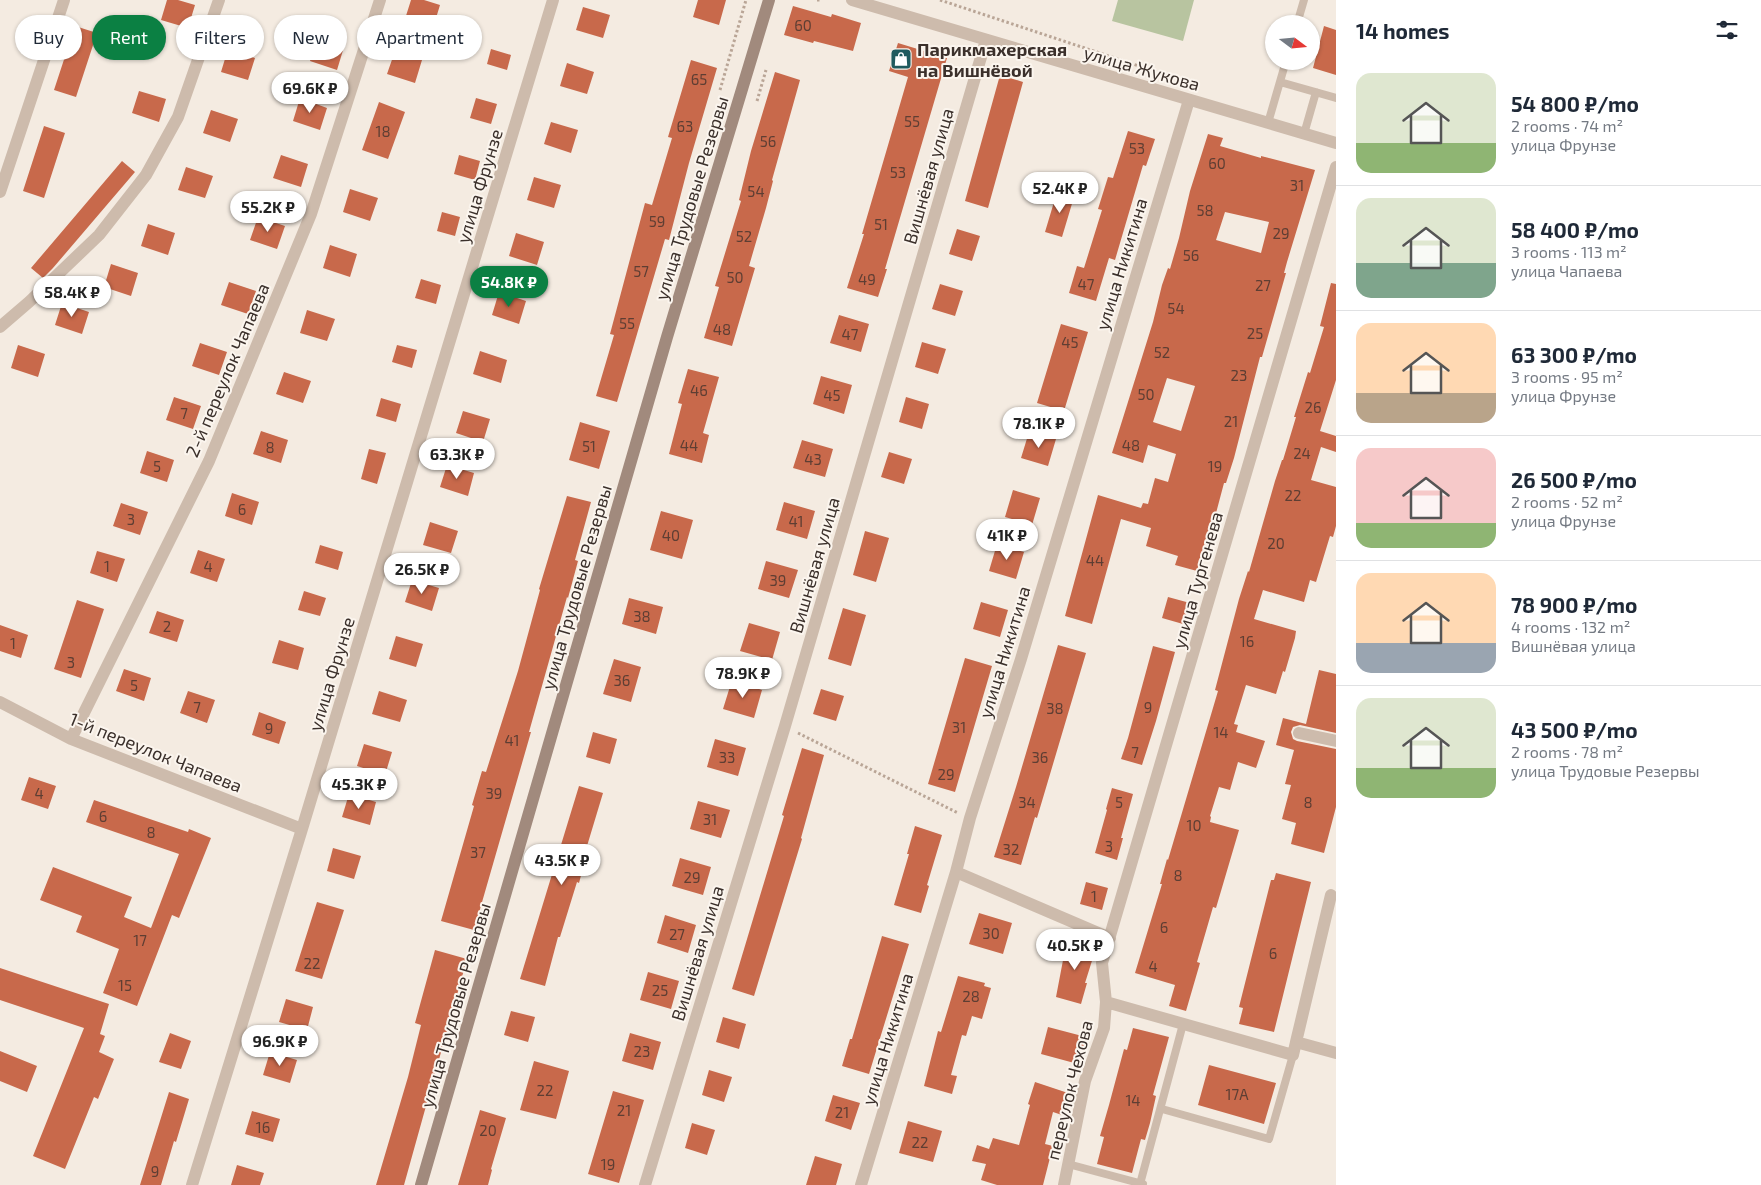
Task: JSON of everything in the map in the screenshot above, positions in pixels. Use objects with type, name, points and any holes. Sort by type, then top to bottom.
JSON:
[{"type":"main road","name":"улица Трудовые Резервы","points":[[421,1185],[667,337],[769,0]]},
{"type":"street","points":[[0,192],[64,0]]},
{"type":"street","points":[[0,327],[99,235],[146,175],[178,117],[219,0]]},
{"type":"street","name":"2-й переулок Чапаева","points":[[71,739],[209,461],[311,214],[380,0]]},
{"type":"street","name":"улица Фрунзе","points":[[192,1185],[553,0]]},
{"type":"street","name":"улица Жукова","points":[[852,0],[1336,143]]},
{"type":"street","name":"Вишнёвая улица","points":[[645,1185],[785,726],[986,40]]},
{"type":"street","name":"улица Никитина","points":[[862,1185],[956,872],[970,818],[1021,658],[1189,100]]},
{"type":"street","name":"улица Тургенева","points":[[1106,1002],[1102,963],[1336,168]]},
{"type":"street","name":"1-й переулок Чапаева","points":[[0,702],[71,739],[302,829]]},
{"type":"street","points":[[1299,734],[1336,741]]},
{"type":"street","points":[[956,872],[1110,938]]},
{"type":"street","points":[[1106,1002],[1293,1055],[1331,895]]},
{"type":"street","name":"переулок Чехова","points":[[1064,1185],[1085,1080],[1104,1028],[1106,1002]]},
{"type":"street","points":[[1296,1042],[1336,1053]]},
{"type":"lane","points":[[1300,15],[1304,0]]},
{"type":"lane","points":[[1268,123],[1283,70]]},
{"type":"lane","points":[[1280,82],[1336,98]]},
{"type":"lane","points":[[1304,134],[1316,92]]},
{"type":"lane","points":[[1068,1164],[1143,1184],[1183,1024]]},
{"type":"lane","points":[[1162,1109],[1269,1139],[1293,1055]]},
{"type":"path","points":[[720,90],[746,0]]},
{"type":"path","points":[[940,0],[1168,75]]},
{"type":"path","points":[[785,726],[970,818]]},
{"type":"green space","points":[[1118,0],[1194,0],[1183,41],[1112,21]]},
{"type":"building","points":[[167,0],[178,0],[195,5],[192,15],[176,15],[176,24],[166,21],[166,15],[162,15]]},
{"type":"building","points":[[411,0],[424,0],[440,5],[437,15],[406,15]]},
{"type":"building","points":[[698,0],[726,0],[719,25],[693,17]]},
{"type":"building","points":[[793,6],[831,17],[832,14],[861,23],[853,51],[784,35]]},
{"type":"building","points":[[583,7],[610,15],[603,38],[576,30]]},
{"type":"building","points":[[1324,26],[1336,30],[1336,75],[1320,70],[1320,41]]},
{"type":"building","points":[[82,28],[92,31],[92,48],[76,97],[54,90],[64,60],[82,60]]},
{"type":"building","points":[[898,43],[947,58],[878,297],[847,288],[908,77],[889,71]]},
{"type":"building","points":[[491,49],[511,55],[507,70],[487,64]]},
{"type":"building","points":[[225,60],[254,60],[248,80],[221,72]]},
{"type":"building","points":[[310,60],[340,60],[337,70]]},
{"type":"building","points":[[392,60],[422,60],[415,83],[387,74]]},
{"type":"building","points":[[691,60],[717,68],[669,240],[665,239],[617,402],[596,396],[614,335],[610,334],[645,203],[652,205],[672,138],[668,137]]},
{"type":"building","points":[[567,63],[594,72],[587,94],[560,86]]},
{"type":"building","points":[[775,72],[800,80],[749,266],[755,268],[732,346],[704,338],[719,287],[715,286],[741,201],[739,200],[751,151]]},
{"type":"building","points":[[1000,75],[1023,82],[988,208],[965,201]]},
{"type":"building","points":[[139,91],[166,99],[159,122],[132,113]]},
{"type":"building","points":[[300,98],[327,108],[320,130],[293,121]]},
{"type":"building","points":[[476,98],[497,104],[491,124],[470,118]]},
{"type":"building","points":[[379,102],[405,112],[388,159],[362,150]]},
{"type":"building","points":[[211,110],[238,119],[230,142],[203,133]]},
{"type":"building","points":[[551,122],[578,130],[571,153],[544,144]]},
{"type":"building","points":[[44,126],[65,133],[44,198],[23,191]]},
{"type":"building","points":[[1128,131],[1155,139],[1146,166],[1143,165],[1115,260],[1109,258],[1096,301],[1069,293],[1077,266],[1084,268],[1102,210],[1098,209],[1108,177],[1113,178]]},
{"type":"building","points":[[1208,134],[1223,138],[1220,146],[1261,158],[1261,156],[1315,170],[1287,262],[1284,273],[1286,273],[1262,357],[1260,357],[1234,458],[1226,483],[1224,483],[1211,532],[1208,531],[1197,571],[1175,565],[1178,556],[1146,546],[1151,528],[1121,519],[1092,624],[1065,616],[1098,495],[1141,508],[1143,503],[1148,504],[1155,478],[1168,482],[1176,454],[1148,445],[1143,463],[1112,453],[1153,322],[1162,285],[1168,268],[1170,269],[1190,191]],"holes":[[[1225,212],[1269,222],[1261,253],[1216,240]],[[1167,378],[1195,386],[1181,431],[1153,422]]]},
{"type":"building","points":[[281,155],[308,164],[301,187],[273,178]]},
{"type":"building","points":[[459,155],[480,161],[475,180],[454,174]]},
{"type":"building","points":[[122,161],[135,172],[43,278],[31,268]]},
{"type":"building","points":[[186,167],[213,176],[205,198],[178,190]]},
{"type":"building","points":[[534,177],[561,185],[554,208],[527,200]]},
{"type":"building","points":[[350,189],[378,198],[370,221],[343,212]]},
{"type":"building","points":[[1057,192],[1074,197],[1062,237],[1045,232]]},
{"type":"building","points":[[442,212],[460,217],[455,236],[437,231]]},
{"type":"building","points":[[258,217],[285,226],[277,249],[250,240]]},
{"type":"building","points":[[148,224],[175,233],[168,255],[141,246]]},
{"type":"building","points":[[957,229],[980,236],[972,261],[949,254]]},
{"type":"building","points":[[516,233],[544,242],[537,265],[509,256]]},
{"type":"building","points":[[330,245],[357,254],[350,277],[323,268]]},
{"type":"building","points":[[111,264],[138,273],[131,296],[104,287]]},
{"type":"building","points":[[421,279],[441,285],[436,304],[415,298]]},
{"type":"building","points":[[229,282],[256,291],[248,314],[221,305]]},
{"type":"building","points":[[1331,283],[1336,284],[1336,380],[1320,431],[1336,436],[1336,452],[1321,447],[1311,480],[1336,487],[1336,526],[1333,537],[1330,536],[1316,582],[1310,580],[1304,602],[1263,590],[1254,619],[1296,631],[1295,638],[1276,694],[1246,685],[1234,724],[1238,725],[1236,732],[1265,741],[1256,768],[1238,762],[1230,790],[1219,787],[1210,816],[1210,822],[1239,830],[1216,908],[1213,907],[1197,962],[1200,963],[1186,1011],[1169,1006],[1175,985],[1135,973],[1218,691],[1215,690],[1239,599],[1249,572],[1308,372],[1310,373],[1324,327],[1320,326]]},
{"type":"building","points":[[940,284],[963,291],[955,316],[932,309]]},
{"type":"building","points":[[499,292],[526,301],[519,324],[492,315]]},
{"type":"building","points":[[62,303],[89,312],[82,334],[55,325]]},
{"type":"building","points":[[307,310],[335,319],[327,341],[300,333]]},
{"type":"building","points":[[839,315],[869,324],[861,352],[830,343]]},
{"type":"building","points":[[1061,324],[1088,332],[1064,411],[1037,403]]},
{"type":"building","points":[[922,342],[946,349],[938,374],[915,367]]},
{"type":"building","points":[[200,343],[227,352],[219,375],[192,366]]},
{"type":"building","points":[[18,345],[45,354],[38,377],[11,368]]},
{"type":"building","points":[[397,345],[417,350],[412,368],[392,362]]},
{"type":"building","points":[[480,351],[507,360],[501,383],[473,374]]},
{"type":"building","points":[[688,369],[719,377],[703,433],[709,435],[702,463],[669,454],[682,404],[678,403]]},
{"type":"building","points":[[284,372],[311,381],[303,403],[276,394]]},
{"type":"building","points":[[821,376],[852,385],[844,414],[813,404]]},
{"type":"building","points":[[174,397],[201,406],[193,429],[166,420]]},
{"type":"building","points":[[906,397],[929,404],[922,429],[899,422]]},
{"type":"building","points":[[381,398],[401,404],[396,422],[376,416]]},
{"type":"building","points":[[463,411],[490,419],[483,442],[456,433]]},
{"type":"building","points":[[580,422],[610,431],[599,469],[569,460]]},
{"type":"building","points":[[261,431],[288,440],[281,463],[253,454]]},
{"type":"building","points":[[1029,432],[1056,439],[1048,466],[1021,458]]},
{"type":"building","points":[[802,440],[833,449],[825,477],[793,468]]},
{"type":"building","points":[[369,449],[386,453],[377,484],[361,479]]},
{"type":"building","points":[[147,451],[174,460],[167,482],[140,473]]},
{"type":"building","points":[[889,452],[912,459],[904,484],[881,477]]},
{"type":"building","points":[[447,465],[474,473],[468,496],[440,487]]},
{"type":"building","points":[[1013,490],[1040,498],[1032,525],[1005,517]]},
{"type":"building","points":[[232,493],[259,502],[252,525],[225,516]]},
{"type":"building","points":[[567,496],[591,502],[575,560],[578,561],[568,598],[474,930],[441,921],[474,806],[472,805],[482,771],[486,772],[518,671],[539,589]]},
{"type":"building","points":[[784,502],[815,511],[807,539],[776,530]]},
{"type":"building","points":[[121,503],[148,512],[140,535],[113,526]]},
{"type":"building","points":[[661,511],[693,520],[682,559],[650,550]]},
{"type":"building","points":[[430,522],[458,531],[451,553],[423,545]]},
{"type":"building","points":[[865,531],[889,538],[876,582],[853,575]]},
{"type":"building","points":[[997,544],[1024,552],[1016,579],[989,571]]},
{"type":"building","points":[[320,545],[343,552],[338,570],[315,563]]},
{"type":"building","points":[[198,550],[225,559],[217,582],[190,573]]},
{"type":"building","points":[[97,551],[125,559],[117,582],[90,573]]},
{"type":"building","points":[[766,561],[798,570],[789,598],[758,589]]},
{"type":"building","points":[[412,580],[439,588],[432,611],[405,602]]},
{"type":"building","points":[[304,591],[326,598],[320,616],[298,610]]},
{"type":"building","points":[[1168,597],[1190,603],[1183,624],[1162,618]]},
{"type":"building","points":[[629,598],[663,607],[656,634],[622,624]]},
{"type":"building","points":[[77,600],[104,609],[81,678],[54,669]]},
{"type":"building","points":[[981,602],[1008,610],[1000,637],[973,629]]},
{"type":"building","points":[[843,608],[866,615],[851,666],[828,659]]},
{"type":"building","points":[[157,611],[184,620],[177,642],[149,633]]},
{"type":"building","points":[[749,623],[780,632],[772,660],[740,651]]},
{"type":"building","points":[[0,625],[28,635],[21,658],[0,651]]},
{"type":"building","points":[[396,636],[423,644],[416,667],[389,659]]},
{"type":"building","points":[[279,640],[304,648],[298,670],[272,663]]},
{"type":"building","points":[[1058,645],[1086,653],[1037,818],[1035,817],[1021,865],[994,857]]},
{"type":"building","points":[[1153,646],[1175,652],[1142,765],[1121,759]]},
{"type":"building","points":[[965,658],[992,666],[955,792],[928,784]]},
{"type":"building","points":[[614,659],[641,667],[631,702],[603,694]]},
{"type":"building","points":[[124,669],[151,678],[144,701],[116,691]]},
{"type":"building","points":[[1319,670],[1336,674],[1336,733],[1300,725],[1293,727],[1291,732],[1293,739],[1297,741],[1336,749],[1336,807],[1324,853],[1291,844],[1296,823],[1282,819],[1291,785],[1285,784],[1294,750],[1276,745],[1283,718],[1306,724]]},
{"type":"building","points":[[732,680],[762,690],[754,718],[723,709]]},
{"type":"building","points":[[821,689],[844,696],[836,721],[813,714]]},
{"type":"building","points":[[188,691],[215,700],[207,723],[180,713]]},
{"type":"building","points":[[379,691],[407,700],[400,722],[372,714]]},
{"type":"building","points":[[259,712],[286,722],[279,744],[252,735]]},
{"type":"building","points":[[593,732],[617,739],[610,764],[586,757]]},
{"type":"building","points":[[715,739],[746,748],[738,776],[707,767]]},
{"type":"building","points":[[364,744],[392,752],[385,775],[357,766]]},
{"type":"building","points":[[802,748],[824,755],[802,839],[754,996],[732,989],[784,816],[782,815]]},
{"type":"building","points":[[29,777],[56,786],[48,809],[21,800]]},
{"type":"building","points":[[579,786],[603,793],[584,856],[586,857],[579,883],[577,882],[560,937],[558,937],[545,986],[520,979]]},
{"type":"building","points":[[1112,788],[1133,794],[1117,860],[1095,853]]},
{"type":"building","points":[[349,794],[376,802],[370,825],[342,817]]},
{"type":"building","points":[[94,800],[188,832],[189,829],[211,838],[179,918],[172,915],[137,1006],[103,993],[119,949],[76,932],[82,916],[40,900],[53,867],[132,897],[124,917],[151,928],[179,854],[86,822]]},
{"type":"building","points":[[698,801],[730,810],[721,838],[690,829]]},
{"type":"building","points":[[915,826],[942,835],[921,913],[894,905]]},
{"type":"building","points":[[333,848],[361,856],[354,879],[327,871]]},
{"type":"building","points":[[680,858],[711,867],[703,895],[672,886]]},
{"type":"building","points":[[1276,873],[1311,882],[1274,1032],[1239,1024],[1243,1008],[1239,1007],[1271,880],[1274,880]]},
{"type":"building","points":[[1086,882],[1108,888],[1102,910],[1080,904]]},
{"type":"building","points":[[317,902],[344,910],[322,979],[295,971]]},
{"type":"building","points":[[979,913],[1012,923],[1003,954],[969,944]]},
{"type":"building","points":[[665,915],[696,925],[688,953],[657,943]]},
{"type":"building","points":[[882,936],[909,944],[869,1074],[842,1066],[850,1039],[852,1039]]},
{"type":"building","points":[[1066,938],[1096,948],[1085,983],[1087,983],[1081,1004],[1056,997],[1064,955],[1061,954]]},
{"type":"building","points":[[435,950],[467,959],[404,1185],[376,1185],[408,1077],[421,1025],[415,1023]]},
{"type":"building","points":[[0,968],[109,1004],[100,1034],[105,1036],[99,1052],[114,1059],[98,1099],[94,1097],[65,1169],[33,1156],[84,1028],[0,1000]]},
{"type":"building","points":[[648,972],[679,981],[671,1009],[640,1000]]},
{"type":"building","points":[[958,976],[985,983],[984,986],[991,988],[982,1019],[972,1016],[966,1036],[962,1035],[951,1075],[957,1076],[952,1094],[924,1086],[938,1031],[941,1032]]},
{"type":"building","points":[[286,999],[313,1007],[307,1030],[279,1022]]},
{"type":"building","points":[[511,1011],[535,1017],[528,1042],[504,1035]]},
{"type":"building","points":[[723,1017],[746,1024],[739,1049],[716,1042]]},
{"type":"building","points":[[1048,1027],[1086,1037],[1078,1064],[1041,1054]]},
{"type":"building","points":[[1133,1028],[1169,1037],[1153,1095],[1156,1096],[1150,1123],[1145,1140],[1141,1139],[1132,1173],[1097,1164],[1104,1137],[1100,1136],[1124,1049],[1127,1050]]},
{"type":"building","points":[[170,1033],[191,1041],[181,1069],[159,1062]]},
{"type":"building","points":[[630,1033],[661,1042],[653,1070],[622,1061]]},
{"type":"building","points":[[0,1051],[37,1066],[27,1092],[0,1081]]},
{"type":"building","points":[[270,1052],[297,1060],[290,1083],[263,1075]]},
{"type":"building","points":[[534,1061],[569,1071],[556,1119],[520,1110]]},
{"type":"building","points":[[1209,1065],[1276,1083],[1264,1124],[1198,1105]]},
{"type":"building","points":[[709,1070],[732,1077],[724,1102],[702,1095]]},
{"type":"building","points":[[1035,1082],[1068,1093],[1062,1115],[1053,1112],[1045,1144],[1053,1146],[1043,1185],[997,1185],[981,1180],[986,1164],[972,1161],[977,1145],[989,1149],[993,1138],[1019,1145]]},
{"type":"building","points":[[613,1091],[644,1100],[619,1183],[588,1174]]},
{"type":"building","points":[[169,1092],[189,1099],[176,1142],[174,1141],[161,1185],[140,1185]]},
{"type":"building","points":[[833,1095],[860,1103],[851,1130],[825,1121]]},
{"type":"building","points":[[480,1110],[506,1118],[488,1185],[458,1185]]},
{"type":"building","points":[[252,1111],[280,1119],[273,1142],[245,1134]]},
{"type":"building","points":[[908,1121],[942,1131],[933,1162],[899,1153]]},
{"type":"building","points":[[692,1123],[715,1130],[707,1155],[685,1148]]},
{"type":"building","points":[[815,1156],[842,1164],[836,1185],[806,1185]]},
{"type":"building","points":[[237,1165],[264,1173],[260,1185],[231,1185]]},
{"type":"place","name":"Парикмахерская на Вишнёвой","points":[[901,59]]}]
